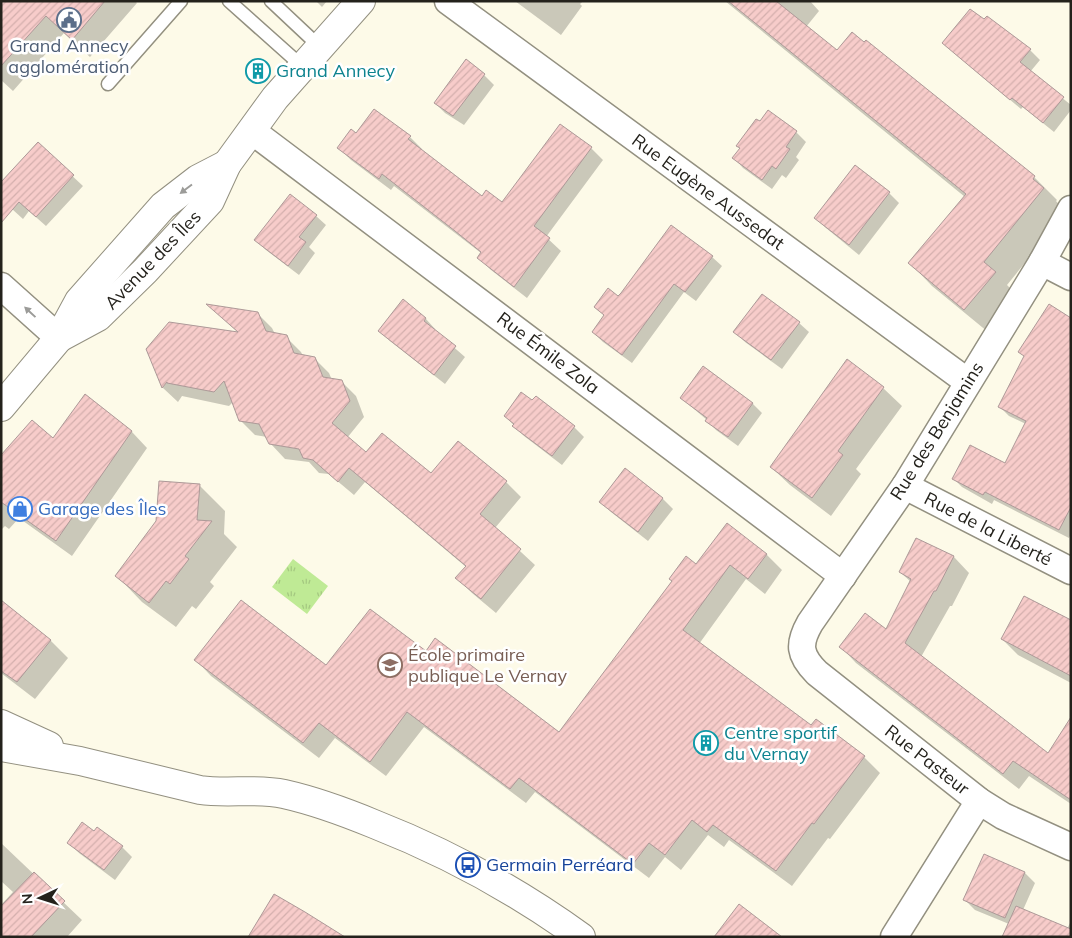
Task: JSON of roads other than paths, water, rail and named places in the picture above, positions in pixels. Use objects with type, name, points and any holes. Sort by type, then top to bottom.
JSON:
[{"type":"main road","name":"Avenue des Îles","points":[[1,407],[59,338],[80,301],[163,206],[198,180],[227,164],[275,98],[361,1]]},
{"type":"main road","points":[[1,724],[80,761]]},
{"type":"main road","points":[[1,747],[80,761],[200,790],[220,792],[257,791],[284,794],[351,815],[404,836],[468,865],[512,890],[581,937]]},
{"type":"street","name":"Rue Eugène Aussedat","points":[[448,1],[968,382]]},
{"type":"street","name":"Rue Émile Zola","points":[[252,131],[843,576]]},
{"type":"street","name":"Rue des Benjamins","points":[[802,650],[804,633],[905,486],[1042,262],[1071,209]]},
{"type":"street","points":[[1042,262],[1071,277]]},
{"type":"street","points":[[1,286],[59,338]]},
{"type":"street","name":"Rue de la Liberté","points":[[905,486],[1071,571]]},
{"type":"street","name":"Rue Pasteur","points":[[802,650],[809,665],[817,673],[979,801],[1003,816],[1071,847]]},
{"type":"street","points":[[894,937],[979,801]]},
{"type":"lane","points":[[108,84],[181,1]]},
{"type":"lane","points":[[229,1],[311,57]]},
{"type":"lane","points":[[271,1],[311,57]]},
{"type":"place","name":"Grand Annecy agglomération","points":[[69,20]]},
{"type":"place","name":"Grand Annecy","points":[[258,71]]},
{"type":"place","name":"Garage des Îles","points":[[20,509]]},
{"type":"place","name":"École primaire publique Le Vernay","points":[[390,665]]},
{"type":"place","name":"Centre sportif du Vernay","points":[[706,743]]},
{"type":"place","name":"Germain Perréard","points":[[468,865]]}]
